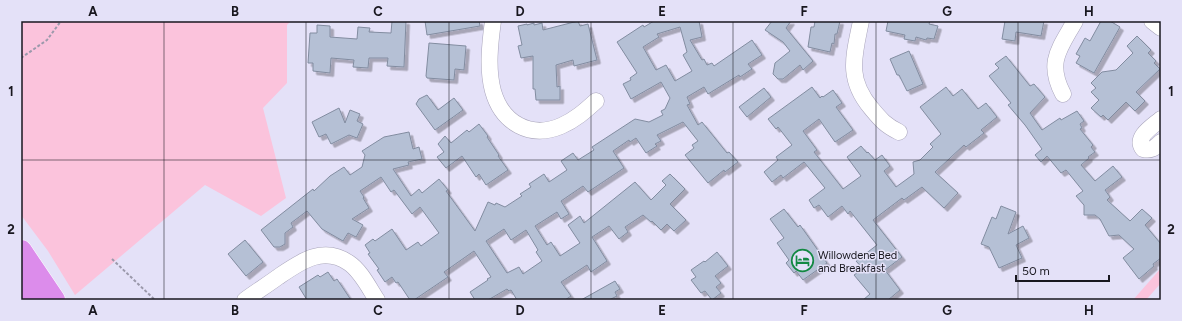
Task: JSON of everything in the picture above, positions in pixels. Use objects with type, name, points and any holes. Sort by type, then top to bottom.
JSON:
[{"type":"highway","points":[[21,251],[54,300]]},
{"type":"highway","points":[[21,280],[35,300]]},
{"type":"street","points":[[493,21],[490,78],[493,92],[498,104],[511,121],[526,128],[547,130],[575,119],[596,101]]},
{"type":"street","points":[[861,21],[854,55],[854,74],[856,83],[869,105],[882,122],[899,132]]},
{"type":"street","points":[[1063,94],[1056,80],[1054,68],[1055,61],[1058,52],[1075,21]]},
{"type":"street","points":[[1152,21],[1161,28]]},
{"type":"street","points":[[1161,119],[1142,136],[1140,145],[1143,149],[1148,150],[1153,149],[1161,142]]},
{"type":"street","points":[[245,300],[302,261],[318,256],[338,258],[349,263],[356,270],[377,300]]},
{"type":"path","points":[[21,58],[47,40],[61,21]]},
{"type":"path","points":[[112,259],[155,300]]},
{"type":"shaded area","points":[[21,21],[291,21],[287,25],[287,83],[263,108],[286,198],[261,216],[205,185],[75,295],[48,251],[21,215]]},
{"type":"shaded area","points":[[1161,268],[1161,283],[1146,300],[1133,300]]},
{"type":"building","points":[[392,21],[406,21],[404,67],[387,66],[388,58],[369,58],[368,68],[353,67],[354,60],[331,58],[330,73],[313,71],[313,63],[308,63],[310,33],[317,33],[317,25],[330,26],[330,37],[357,39],[358,27],[370,28],[369,32],[391,33]]},
{"type":"building","points":[[425,21],[479,21],[480,26],[427,35]]},
{"type":"building","points":[[578,21],[580,26],[588,24],[597,60],[574,66],[573,60],[556,65],[557,87],[560,86],[560,100],[536,100],[535,89],[533,89],[533,56],[521,58],[518,46],[522,45],[518,26],[542,23],[543,30]]},
{"type":"building","points":[[654,21],[699,21],[702,37],[690,40],[702,60],[704,59],[707,65],[712,63],[714,66],[752,40],[762,55],[748,64],[752,69],[740,77],[739,75],[708,94],[704,87],[687,97],[690,104],[687,105],[698,125],[702,122],[727,153],[729,152],[738,162],[725,172],[724,170],[708,183],[685,155],[694,148],[692,145],[698,141],[683,122],[657,135],[661,141],[655,144],[657,146],[646,153],[636,138],[630,142],[629,140],[613,151],[624,168],[588,192],[583,186],[561,201],[569,214],[561,219],[557,212],[535,226],[547,245],[551,242],[560,256],[580,243],[568,225],[580,216],[584,223],[635,182],[651,200],[666,185],[662,181],[670,174],[685,189],[670,204],[686,220],[674,231],[667,224],[661,230],[643,215],[625,227],[628,232],[619,239],[609,226],[592,237],[607,261],[591,272],[587,265],[561,282],[571,296],[565,300],[517,300],[511,290],[509,291],[507,289],[488,300],[475,300],[470,292],[491,277],[474,251],[444,272],[448,277],[414,300],[410,300],[398,282],[396,283],[392,277],[385,282],[377,270],[379,269],[368,254],[370,253],[365,245],[373,239],[375,241],[392,229],[406,250],[418,242],[421,246],[439,233],[420,207],[412,214],[394,190],[391,192],[381,177],[360,191],[369,208],[352,219],[363,225],[356,237],[348,233],[343,241],[322,229],[307,211],[291,223],[293,227],[285,233],[285,244],[280,247],[274,247],[261,230],[313,189],[314,191],[330,176],[344,167],[350,175],[362,167],[365,155],[362,151],[384,137],[409,132],[413,149],[419,147],[422,159],[408,162],[409,165],[393,169],[411,196],[419,189],[422,193],[439,179],[475,231],[488,202],[495,205],[496,203],[505,207],[522,196],[520,194],[531,187],[529,184],[544,174],[549,182],[567,170],[561,161],[573,153],[578,160],[594,150],[592,147],[635,119],[649,122],[663,115],[661,111],[665,109],[670,98],[661,82],[631,99],[623,84],[631,80],[630,78],[637,73],[617,42],[643,25],[644,27]],"holes":[[[680,27],[687,52],[683,55],[692,71],[675,81],[666,65],[656,70],[643,47],[659,37],[657,34]],[[504,229],[511,240],[526,230],[538,250],[536,252],[542,261],[523,274],[519,267],[507,273],[486,241]]]},
{"type":"building","points":[[772,21],[791,21],[786,28],[813,61],[803,70],[800,65],[783,79],[778,79],[773,74],[775,63],[790,51],[783,42],[765,30]]},
{"type":"building","points":[[815,21],[840,21],[837,34],[835,34],[834,44],[832,43],[830,52],[808,47],[811,27],[814,27]]},
{"type":"building","points":[[888,21],[930,21],[929,24],[938,26],[934,39],[927,38],[926,40],[916,37],[915,41],[904,39],[905,35],[886,31]]},
{"type":"building","points":[[1005,21],[1044,21],[1041,36],[1016,32],[1015,41],[1002,39]]},
{"type":"building","points":[[1101,21],[1110,21],[1120,27],[1094,73],[1076,63],[1080,56],[1076,54],[1085,38],[1090,41]]},
{"type":"building","points":[[1137,36],[1151,50],[1148,53],[1156,61],[1154,63],[1160,69],[1136,92],[1145,101],[1135,111],[1126,102],[1108,120],[1103,115],[1101,117],[1091,108],[1099,100],[1091,92],[1096,88],[1091,83],[1102,72],[1116,70],[1133,53],[1127,46]]},
{"type":"building","points":[[429,43],[466,46],[464,70],[455,69],[454,80],[427,78]]},
{"type":"building","points":[[909,51],[923,84],[907,91],[899,75],[897,75],[890,59]]},
{"type":"building","points":[[1006,56],[1030,86],[1034,84],[1045,97],[1030,113],[1042,130],[1060,118],[1061,120],[1077,111],[1084,121],[1080,124],[1082,128],[1080,129],[1093,145],[1091,147],[1095,152],[1081,165],[1095,181],[1113,166],[1122,177],[1105,190],[1110,197],[1107,200],[1130,221],[1142,209],[1152,218],[1145,225],[1161,244],[1161,258],[1139,279],[1123,258],[1134,249],[1119,235],[1109,236],[1100,219],[1095,215],[1084,215],[1084,205],[1076,196],[1083,191],[1066,170],[1061,173],[1047,156],[1041,162],[1035,155],[1042,149],[1025,125],[1008,105],[1011,103],[989,76],[999,68],[995,64]]},
{"type":"building","points":[[812,87],[820,98],[833,90],[842,103],[836,107],[853,130],[835,142],[819,119],[803,131],[817,150],[814,152],[843,189],[861,176],[847,157],[861,146],[875,160],[882,155],[890,166],[884,171],[896,187],[914,174],[913,162],[920,160],[933,147],[930,144],[941,134],[920,107],[946,87],[953,96],[962,89],[978,109],[986,103],[997,117],[981,130],[984,133],[966,147],[964,145],[935,172],[958,193],[944,208],[922,187],[904,200],[902,198],[873,220],[902,257],[885,270],[900,290],[888,300],[863,300],[870,294],[854,275],[863,269],[856,261],[877,245],[850,211],[848,214],[842,206],[828,217],[819,205],[814,208],[809,200],[825,188],[804,162],[783,178],[781,175],[772,182],[764,172],[778,160],[776,157],[792,145],[778,127],[776,129],[768,119]]},
{"type":"building","points":[[764,88],[771,97],[747,117],[739,107]]},
{"type":"building","points":[[427,95],[438,110],[454,98],[463,110],[435,130],[416,104],[419,99]]},
{"type":"building","points":[[339,108],[345,123],[350,110],[360,114],[357,121],[363,124],[357,138],[349,135],[331,144],[326,134],[319,137],[312,122]]},
{"type":"building","points":[[479,124],[488,136],[487,137],[499,155],[498,156],[508,170],[486,185],[479,174],[476,177],[462,156],[446,168],[437,157],[444,152],[438,144],[445,136],[451,143],[467,130],[469,132]]},
{"type":"building","points":[[1001,206],[1016,212],[1008,234],[1023,226],[1029,238],[1016,245],[1022,258],[999,268],[989,247],[981,244],[992,217],[996,219]]},
{"type":"building","points":[[784,209],[798,227],[800,225],[827,263],[803,280],[796,271],[794,273],[786,263],[789,260],[777,243],[784,238],[770,219]]},
{"type":"building","points":[[245,240],[263,262],[246,276],[228,254]]},
{"type":"building","points":[[717,252],[728,266],[715,276],[721,283],[716,287],[721,293],[712,300],[705,291],[701,293],[691,280],[696,277],[691,270],[704,261],[705,262]]},
{"type":"building","points":[[328,272],[334,281],[337,279],[351,300],[307,300],[299,287],[318,275],[320,277]]},
{"type":"building","points":[[615,281],[620,289],[615,292],[617,296],[609,300],[581,300]]},
{"type":"place","name":"Willowdene Bed and Breakfast","points":[[803,261]]}]
